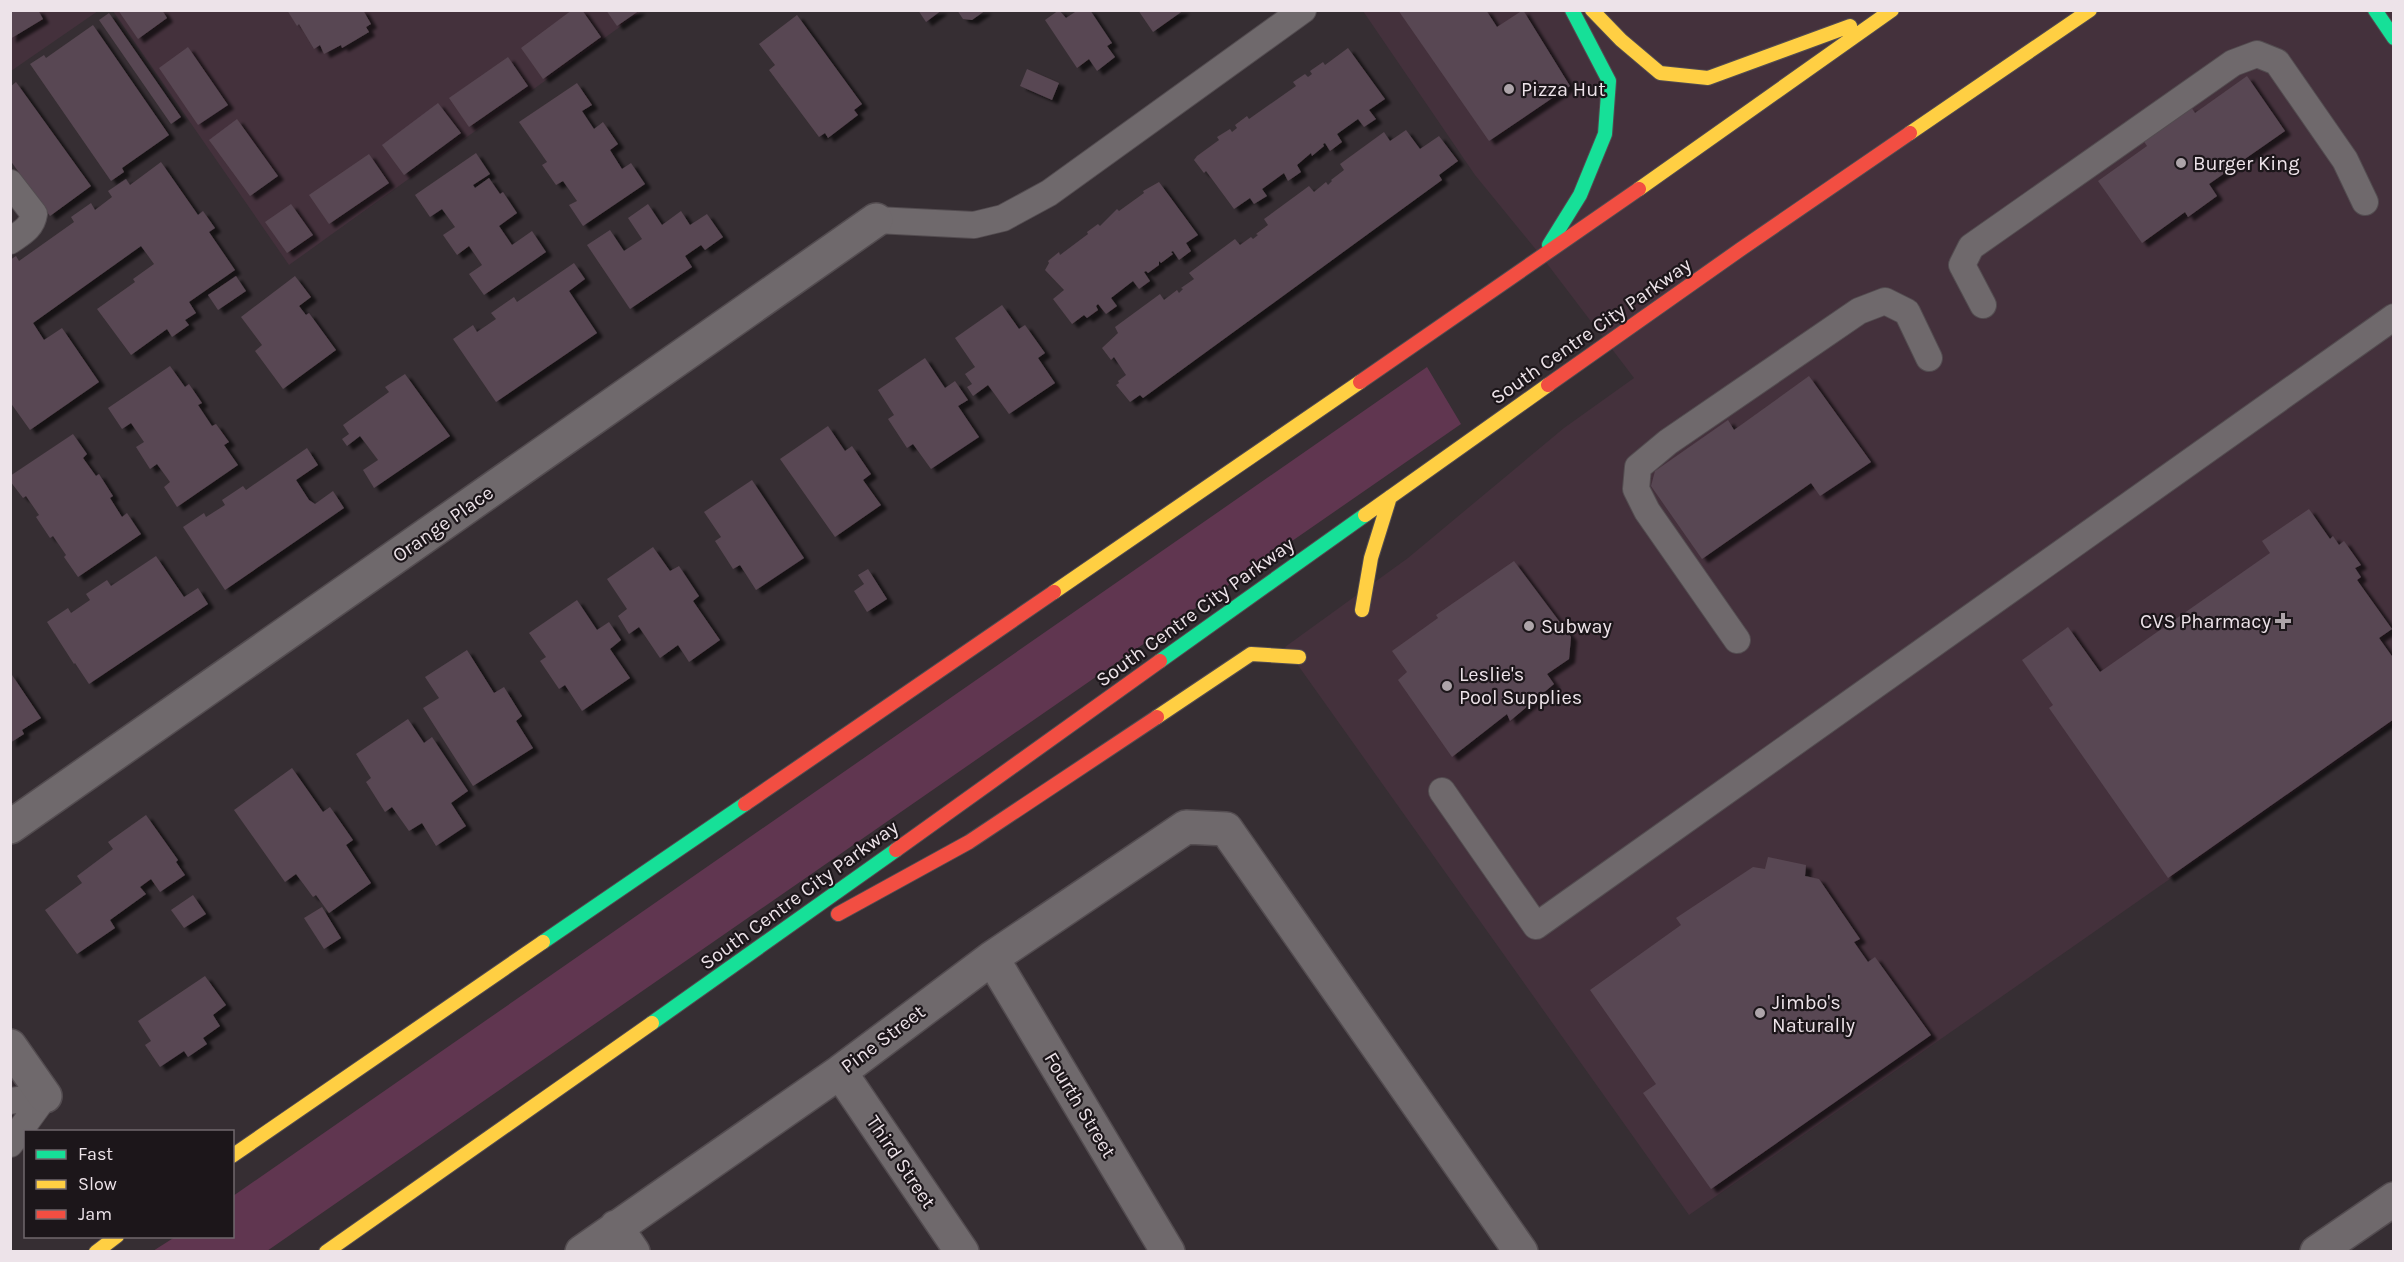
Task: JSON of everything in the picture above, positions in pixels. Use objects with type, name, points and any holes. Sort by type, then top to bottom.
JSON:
[{"type":"main road","points":[[1542,257],[1580,195],[1605,134],[1610,81],[1572,10]]},
{"type":"main road","points":[[1592,10],[1621,40],[1660,73],[1708,78],[1891,10]]},
{"type":"main road","points":[[234,1155],[1542,257],[1891,10]]},
{"type":"main road","name":"South Centre City Parkway","points":[[326,1251],[707,985],[1741,249],[2090,10]]},
{"type":"main road","points":[[2375,10],[2394,38]]},
{"type":"main road","points":[[1362,610],[1371,558],[1390,497]]},
{"type":"main road","points":[[822,922],[969,842],[1251,654],[1299,657]]},
{"type":"main road","points":[[707,985],[801,934]]},
{"type":"main road","points":[[96,1251],[114,1238]]},
{"type":"street","name":"Orange Place","points":[[10,828],[876,220]]},
{"type":"street","name":"Pine Street","points":[[582,1251],[625,1239],[840,1072],[992,958],[1186,828],[1226,829],[1521,1251]]},
{"type":"street","name":"Fourth Street","points":[[992,958],[1168,1251]]},
{"type":"street","points":[[10,1046],[45,1096]]},
{"type":"street","name":"Third Street","points":[[840,1072],[962,1251]]},
{"type":"street","points":[[2317,1251],[2394,1199]]},
{"type":"lane","points":[[876,220],[974,225],[1003,218],[1049,193],[1304,10]]},
{"type":"lane","points":[[1983,305],[1962,265],[1971,247],[2233,63],[2257,54],[2277,62],[2346,160],[2365,202]]},
{"type":"lane","points":[[10,183],[34,214],[29,228],[10,241]]},
{"type":"lane","points":[[1737,640],[1647,511],[1636,489],[1638,467],[1668,442],[1859,311],[1876,304],[1885,301],[1907,312],[1929,358]]},
{"type":"lane","points":[[1442,791],[1536,926],[2394,317]]},
{"type":"lane","points":[[10,1101],[45,1096]]},
{"type":"lane","points":[[10,1144],[45,1096]]},
{"type":"shaded area","points":[[11,11],[98,11],[11,71]]},
{"type":"shaded area","points":[[113,11],[642,11],[289,265]]},
{"type":"shaded area","points":[[1363,11],[2393,11],[2393,723],[1689,1215],[1285,647],[1408,558],[1564,428],[1634,378],[1542,257],[1475,175]]},
{"type":"shaded area","points":[[1427,367],[1461,424],[267,1251],[153,1251],[173,1238],[234,1238],[234,1195]]},
{"type":"building","points":[[10,10],[38,10],[43,19],[10,39]]},
{"type":"building","points":[[118,10],[162,10],[167,18],[138,39]]},
{"type":"building","points":[[287,10],[363,10],[371,24],[366,27],[369,32],[342,48],[341,45],[324,54],[320,45],[314,49],[299,24],[297,26]]},
{"type":"building","points":[[572,10],[582,10],[601,37],[543,79],[521,48]]},
{"type":"building","points":[[606,10],[640,10],[617,26]]},
{"type":"building","points":[[918,10],[942,10],[926,22]]},
{"type":"building","points":[[957,10],[986,10],[972,20],[963,19]]},
{"type":"building","points":[[1059,10],[1066,18],[1078,10],[1090,10],[1112,43],[1107,46],[1115,57],[1097,71],[1089,59],[1077,68],[1045,20]]},
{"type":"building","points":[[1138,10],[1184,10],[1153,32]]},
{"type":"building","points":[[1398,10],[1486,10],[1497,27],[1523,10],[1570,86],[1489,141]]},
{"type":"building","points":[[109,13],[181,117],[171,124],[99,20]]},
{"type":"building","points":[[797,15],[862,104],[854,110],[858,115],[828,138],[825,133],[819,137],[769,70],[775,65],[759,44]]},
{"type":"building","points":[[93,25],[169,135],[122,168],[124,172],[111,181],[30,64],[44,55],[46,58]]},
{"type":"building","points":[[188,47],[228,105],[198,125],[159,68]]},
{"type":"building","points":[[1348,48],[1385,99],[1369,110],[1376,119],[1364,127],[1358,119],[1337,134],[1342,142],[1330,151],[1325,143],[1323,144],[1324,146],[1312,156],[1311,153],[1297,165],[1301,172],[1288,181],[1284,173],[1262,189],[1267,196],[1254,204],[1250,198],[1234,209],[1206,171],[1204,173],[1194,160],[1219,140],[1217,137],[1230,129],[1232,132],[1237,128],[1235,125],[1247,116],[1249,119],[1296,86],[1293,82],[1305,74],[1308,77],[1312,74],[1310,71],[1323,62],[1325,65]]},
{"type":"building","points":[[508,57],[528,86],[469,127],[449,98]]},
{"type":"building","points":[[1027,69],[1059,83],[1052,100],[1020,86]]},
{"type":"building","name":"Burger King","points":[[2247,76],[2285,131],[2209,184],[2217,196],[2188,217],[2185,212],[2142,243],[2098,181],[2147,146],[2143,140],[2191,107],[2195,113]]},
{"type":"building","points":[[16,82],[91,186],[50,216],[10,160],[10,87]]},
{"type":"building","points":[[577,83],[592,105],[582,111],[594,129],[603,122],[618,144],[610,150],[622,169],[631,163],[645,184],[583,226],[569,205],[577,201],[563,181],[556,185],[542,165],[547,162],[519,122]]},
{"type":"building","points":[[438,103],[461,133],[404,175],[382,145]]},
{"type":"building","points":[[237,119],[278,176],[250,196],[209,140]]},
{"type":"building","points":[[1406,130],[1420,149],[1439,136],[1458,161],[1439,175],[1442,180],[1143,398],[1140,395],[1130,402],[1116,385],[1126,375],[1114,357],[1111,360],[1102,348],[1118,333],[1115,327],[1160,294],[1164,300],[1177,290],[1179,293],[1183,289],[1181,288],[1194,279],[1189,273],[1235,239],[1240,245],[1251,237],[1253,239],[1268,225],[1264,219],[1309,186],[1314,192],[1326,182],[1328,185],[1344,170],[1340,164],[1384,132],[1390,141]]},
{"type":"building","points":[[476,153],[490,174],[473,185],[475,188],[489,178],[500,194],[503,192],[517,213],[499,226],[512,245],[532,231],[546,252],[484,295],[469,274],[482,265],[469,246],[457,255],[443,235],[455,227],[442,209],[430,217],[415,195]]},
{"type":"building","points":[[369,154],[389,183],[329,224],[309,195]]},
{"type":"building","points":[[161,162],[198,215],[203,211],[215,228],[209,232],[235,270],[189,302],[196,313],[185,320],[189,325],[172,337],[167,329],[131,355],[97,309],[135,282],[133,279],[154,264],[141,246],[33,323],[44,340],[62,328],[99,382],[30,430],[10,402],[10,260],[16,256],[19,261],[74,222],[71,217],[91,203],[95,210],[112,197],[108,191],[126,179],[130,185]]},
{"type":"building","points":[[1159,182],[1198,235],[1186,243],[1191,251],[1179,260],[1173,251],[1171,252],[1173,254],[1161,263],[1159,261],[1159,265],[1148,273],[1144,272],[1150,281],[1139,289],[1133,281],[1111,298],[1117,306],[1106,314],[1098,304],[1096,306],[1098,310],[1087,318],[1084,315],[1072,324],[1053,299],[1064,290],[1045,270],[1048,261],[1059,252],[1060,255],[1098,224],[1100,226],[1117,209],[1119,211],[1144,193],[1143,191]]},
{"type":"building","points":[[291,204],[313,235],[287,253],[265,222]]},
{"type":"building","points":[[648,204],[662,225],[681,211],[690,225],[707,214],[723,237],[705,250],[701,245],[685,256],[692,267],[630,309],[587,245],[610,230],[624,251],[642,239],[628,218]]},
{"type":"building","points":[[574,263],[585,279],[569,291],[597,333],[496,402],[453,339],[473,325],[477,332],[496,319],[491,313],[514,297],[517,302]]},
{"type":"building","points":[[236,276],[246,291],[218,310],[208,295]]},
{"type":"building","points":[[295,276],[311,297],[299,306],[306,315],[309,313],[336,350],[283,389],[255,351],[262,345],[241,317]]},
{"type":"building","points":[[1002,305],[1019,329],[1025,325],[1045,353],[1038,358],[1055,383],[1009,414],[988,385],[973,396],[967,387],[972,384],[965,374],[975,367],[955,338]]},
{"type":"building","points":[[925,358],[945,388],[955,381],[968,400],[958,406],[979,437],[931,469],[913,444],[907,448],[888,419],[894,415],[878,390]]},
{"type":"building","points":[[170,366],[185,387],[189,384],[202,403],[198,405],[212,426],[216,424],[229,442],[224,445],[238,465],[177,507],[164,487],[170,482],[157,464],[150,469],[136,447],[144,442],[131,423],[122,429],[108,408]]},
{"type":"building","points":[[405,374],[450,436],[374,488],[363,470],[378,460],[360,436],[347,446],[342,439],[349,434],[343,425],[389,392],[385,387]]},
{"type":"building","points":[[1809,376],[1871,462],[1820,496],[1811,483],[1702,559],[1651,486],[1655,471],[1728,420],[1734,430]]},
{"type":"building","points":[[828,426],[845,451],[852,446],[871,474],[863,480],[881,505],[835,537],[780,459]]},
{"type":"building","points":[[73,434],[87,454],[83,458],[96,476],[99,474],[113,496],[110,498],[122,517],[127,513],[141,534],[78,577],[53,536],[50,538],[36,517],[39,515],[26,496],[23,498],[10,481],[10,476]]},
{"type":"building","points":[[307,448],[318,465],[296,480],[309,500],[315,504],[333,491],[344,508],[225,590],[183,527],[204,513],[206,517],[225,505],[222,500],[243,486],[246,490]]},
{"type":"building","points":[[752,480],[804,558],[756,590],[740,565],[733,569],[715,541],[721,537],[704,512]]},
{"type":"building","name":"CVS Pharmacy","points":[[2309,509],[2330,539],[2333,536],[2339,545],[2344,541],[2361,565],[2355,568],[2361,577],[2357,580],[2392,629],[2379,638],[2394,659],[2394,719],[2168,878],[2049,708],[2053,705],[2022,660],[2068,627],[2100,672],[2270,553],[2262,541]]},
{"type":"building","points":[[653,547],[670,571],[679,566],[699,596],[693,601],[720,640],[689,662],[678,645],[660,658],[639,627],[629,634],[618,616],[627,609],[607,579]]},
{"type":"building","points":[[156,556],[184,597],[198,588],[208,604],[89,684],[47,622],[68,608],[71,613],[90,600],[86,594],[107,580],[111,586]]},
{"type":"building","points":[[1514,561],[1571,637],[1569,659],[1547,674],[1554,684],[1510,721],[1507,714],[1452,757],[1398,680],[1407,672],[1392,651],[1438,618],[1436,615]]},
{"type":"building","points":[[868,569],[887,599],[867,612],[854,591],[864,584],[858,575]]},
{"type":"building","points":[[577,600],[597,630],[609,622],[621,640],[610,649],[630,678],[582,711],[565,685],[559,689],[540,661],[546,657],[529,633]]},
{"type":"building","points":[[467,650],[494,693],[504,687],[522,716],[516,721],[533,748],[473,786],[423,708],[439,698],[425,677]]},
{"type":"building","points":[[10,672],[41,718],[22,730],[24,734],[10,743]]},
{"type":"building","points":[[408,719],[424,743],[432,737],[468,791],[451,803],[466,826],[436,846],[422,823],[409,831],[392,807],[385,812],[366,782],[371,778],[356,754]]},
{"type":"building","points":[[292,768],[323,812],[330,807],[353,840],[346,845],[371,883],[329,913],[316,895],[313,897],[296,874],[285,882],[234,810]]},
{"type":"building","points":[[146,815],[178,860],[176,862],[185,875],[160,892],[151,879],[140,887],[146,894],[110,920],[115,928],[77,954],[45,910],[82,883],[77,876],[113,849],[108,842]]},
{"type":"building","name":"Jimbo's Naturally","points":[[1768,857],[1806,865],[1805,876],[1819,879],[1860,939],[1854,942],[1868,962],[1875,957],[1931,1035],[1711,1189],[1643,1093],[1656,1084],[1590,990],[1681,925],[1676,918],[1753,867],[1765,869]]},
{"type":"building","points":[[193,895],[206,914],[184,928],[171,910]]},
{"type":"building","points":[[322,907],[341,938],[324,949],[304,918]]},
{"type":"building","points":[[205,976],[226,1005],[213,1015],[220,1026],[203,1038],[207,1044],[188,1057],[184,1051],[160,1067],[145,1045],[151,1041],[138,1021]]},
{"type":"traffic: fast","points":[[1549,245],[1580,195],[1605,134],[1609,81],[1572,10]]},
{"type":"traffic: fast","points":[[2375,10],[2394,38]]},
{"type":"traffic: fast","points":[[1160,661],[1365,515]]},
{"type":"traffic: fast","points":[[543,942],[745,804]]},
{"type":"traffic: fast","points":[[652,1023],[896,850]]},
{"type":"traffic: slow","points":[[1592,10],[1621,40],[1660,73],[1708,78],[1850,26]]},
{"type":"traffic: slow","points":[[1639,189],[1892,10]]},
{"type":"traffic: slow","points":[[1910,133],[2090,10]]},
{"type":"traffic: slow","points":[[1054,592],[1360,382]]},
{"type":"traffic: slow","points":[[1365,515],[1548,385]]},
{"type":"traffic: slow","points":[[1362,610],[1371,558],[1390,497]]},
{"type":"traffic: slow","points":[[1157,717],[1251,654],[1299,657]]},
{"type":"traffic: slow","points":[[234,1155],[543,942]]},
{"type":"traffic: slow","points":[[326,1252],[652,1023]]},
{"type":"traffic: slow","points":[[96,1252],[114,1238]]},
{"type":"traffic: jam","points":[[1548,385],[1910,133]]},
{"type":"traffic: jam","points":[[1360,382],[1639,189]]},
{"type":"traffic: jam","points":[[745,804],[1054,592]]},
{"type":"traffic: jam","points":[[896,850],[1160,661]]},
{"type":"traffic: jam","points":[[838,914],[969,842],[1157,717]]},
{"type":"place","name":"Pizza Hut","points":[[1509,89]]},
{"type":"place","name":"Burger King","points":[[2181,163]]},
{"type":"place","name":"CVS Pharmacy","points":[[2283,621]]},
{"type":"place","name":"Subway","points":[[1529,626]]},
{"type":"place","name":"Leslie's Pool Supplies","points":[[1447,686]]},
{"type":"place","name":"Jimbo's Naturally","points":[[1760,1013]]}]
